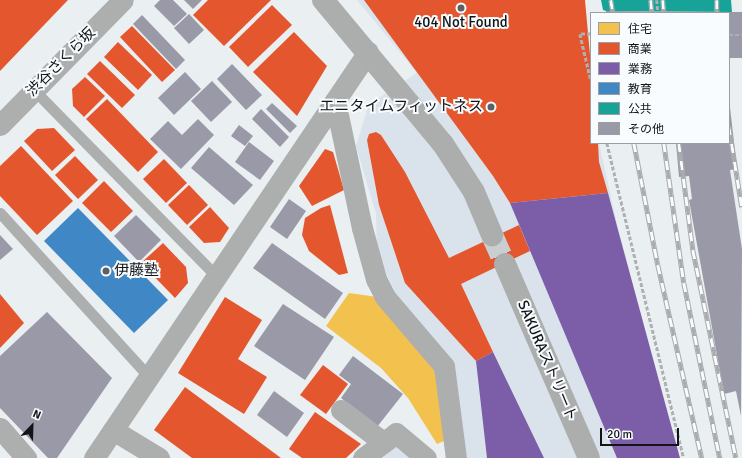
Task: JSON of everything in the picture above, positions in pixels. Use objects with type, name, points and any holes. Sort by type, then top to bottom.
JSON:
[{"type":"street","name":"渋谷さくら坂","points":[[0,125],[123,0]]},
{"type":"street","points":[[323,0],[368,52],[443,144],[474,192],[492,235]]},
{"type":"street","points":[[94,458],[368,52]]},
{"type":"street","points":[[335,101],[362,228],[376,279],[386,297],[444,366],[456,458]]},
{"type":"street","name":"SAKURAストリート","points":[[505,264],[589,458]]},
{"type":"street","points":[[340,410],[383,442]]},
{"type":"street","points":[[0,428],[26,458]]},
{"type":"street","points":[[113,430],[159,458]]},
{"type":"street","points":[[363,458],[396,433],[426,458]]},
{"type":"lane","points":[[34,90],[217,277]]},
{"type":"lane","points":[[0,213],[149,377]]},
{"type":"path","points":[[657,0],[658,12]]},
{"type":"path","points":[[590,34],[580,34],[590,76]]},
{"type":"path","points":[[730,35],[742,35]]},
{"type":"path","points":[[606,144],[684,458]]},
{"type":"shaded area","points":[[357,0],[573,0],[590,144],[599,144],[669,458],[467,458],[452,363],[399,301],[377,253],[376,214],[356,146],[369,104],[417,73]]},
{"type":"shaded area","points":[[395,446],[412,458],[383,458]]},
{"type":"building: 住宅","points":[[349,293],[377,297],[437,374],[444,441],[437,444],[408,398],[381,368],[326,326]]},
{"type":"building: 商業","points":[[0,0],[68,0],[0,71]]},
{"type":"building: 商業","points":[[208,0],[271,0],[224,46],[193,15]]},
{"type":"building: 商業","points":[[364,0],[585,0],[590,55],[590,144],[598,144],[599,162],[608,193],[510,203],[493,176]]},
{"type":"building: 商業","points":[[272,5],[292,25],[248,67],[229,47]]},
{"type":"building: 商業","points":[[132,26],[175,70],[162,82],[120,37]]},
{"type":"building: 商業","points":[[294,32],[327,66],[297,116],[253,72]]},
{"type":"building: 商業","points":[[118,42],[152,75],[138,90],[104,57]]},
{"type":"building: 商業","points":[[100,61],[135,95],[122,108],[87,74]]},
{"type":"building: 商業","points":[[85,77],[105,96],[84,117],[73,106],[72,89]]},
{"type":"building: 商業","points":[[107,99],[158,152],[138,172],[86,119]]},
{"type":"building: 商業","points":[[54,128],[75,150],[52,171],[24,141],[37,129]]},
{"type":"building: 商業","points":[[376,132],[381,135],[405,172],[449,258],[519,225],[530,251],[461,284],[493,352],[476,361],[405,283],[379,205],[367,140],[369,134]]},
{"type":"building: 商業","points":[[21,146],[73,201],[37,235],[0,196],[0,166]]},
{"type":"building: 商業","points":[[325,149],[333,152],[344,190],[312,206],[299,186]]},
{"type":"building: 商業","points":[[75,156],[98,180],[78,199],[55,175]]},
{"type":"building: 商業","points":[[164,159],[187,183],[166,203],[143,179]]},
{"type":"building: 商業","points":[[104,181],[133,211],[111,232],[82,203]]},
{"type":"building: 商業","points":[[189,185],[208,205],[187,225],[168,205]]},
{"type":"building: 商業","points":[[330,205],[348,273],[339,275],[309,251],[302,235],[305,218],[321,208]]},
{"type":"building: 商業","points":[[210,207],[229,228],[220,242],[204,243],[189,227]]},
{"type":"building: 商業","points":[[163,243],[186,267],[188,283],[175,298],[141,263]]},
{"type":"building: 商業","points":[[0,294],[24,323],[0,348]]},
{"type":"building: 商業","points":[[225,297],[262,320],[238,359],[267,377],[244,414],[178,373]]},
{"type":"building: 商業","points":[[323,365],[348,384],[326,414],[300,395]]},
{"type":"building: 商業","points":[[185,387],[281,458],[192,458],[154,430]]},
{"type":"building: 商業","points":[[315,412],[361,444],[346,458],[302,458],[289,449]]},
{"type":"building: 業務","points":[[608,193],[680,458],[617,458],[510,203]]},
{"type":"building: 業務","points":[[493,352],[544,458],[487,458],[476,361]]},
{"type":"building: 教育","name":"伊藤塾","points":[[78,208],[168,300],[134,333],[44,241]]},
{"type":"building: 公共","points":[[601,0],[731,0],[732,12],[606,11],[603,10]]},
{"type":"building: その他","points":[[160,0],[173,0],[187,14],[174,26],[154,6]]},
{"type":"building: その他","points":[[184,0],[202,0],[193,9]]},
{"type":"building: その他","points":[[606,11],[724,12],[606,12]]},
{"type":"building: その他","points":[[730,12],[742,12],[742,58],[730,58]]},
{"type":"building: その他","points":[[189,14],[204,30],[189,44],[174,28]]},
{"type":"building: その他","points":[[142,15],[185,60],[176,69],[133,24]]},
{"type":"building: その他","points":[[232,64],[262,95],[246,110],[217,79]]},
{"type":"building: その他","points":[[185,72],[201,89],[174,115],[158,98]]},
{"type":"building: その他","points":[[212,81],[232,102],[211,122],[191,101]]},
{"type":"building: その他","points":[[272,103],[297,126],[290,133],[266,109]]},
{"type":"building: その他","points":[[730,107],[737,169],[730,170],[742,249],[741,416],[736,391],[724,394],[689,200],[692,199],[689,176],[679,177],[676,144],[730,144]]},
{"type":"building: その他","points":[[261,109],[289,137],[280,147],[252,119]]},
{"type":"building: その他","points":[[198,119],[214,135],[181,169],[150,139],[168,121],[182,135]]},
{"type":"building: その他","points":[[239,125],[253,136],[245,146],[231,136]]},
{"type":"building: その他","points":[[249,142],[274,161],[260,180],[235,162]]},
{"type":"building: その他","points":[[209,147],[253,185],[234,205],[191,168]]},
{"type":"building: その他","points":[[289,199],[306,211],[287,239],[270,227]]},
{"type":"building: その他","points":[[136,215],[161,240],[139,262],[114,236]]},
{"type":"building: その他","points":[[0,235],[13,249],[0,260]]},
{"type":"building: その他","points":[[272,243],[343,293],[325,319],[253,268]]},
{"type":"building: その他","points":[[283,304],[334,337],[305,380],[254,346]]},
{"type":"building: その他","points":[[47,312],[112,378],[57,458],[48,458],[0,408],[0,356]]},
{"type":"building: その他","points":[[353,356],[403,394],[377,427],[341,398],[351,384],[339,375]]},
{"type":"building: その他","points":[[274,391],[304,413],[287,437],[257,415]]},
{"type":"tunnel","points":[[492,235],[505,264]]},
{"type":"railway","points":[[611,0],[613,12]]},
{"type":"railway","points":[[651,0],[652,12]]},
{"type":"railway","points":[[663,0],[664,12]]},
{"type":"railway","points":[[717,0],[717,12]]},
{"type":"railway","points":[[730,132],[742,207]]},
{"type":"railway","points":[[634,144],[658,265],[702,458]]},
{"type":"railway","points":[[664,144],[684,283],[720,458]]},
{"type":"railway","points":[[679,144],[693,250],[736,458]]},
{"type":"place","name":"404 Not Found","points":[[461,8]]},
{"type":"place","name":"エニタイムフィットネス","points":[[491,107]]},
{"type":"place","name":"伊藤塾","points":[[106,271]]}]
